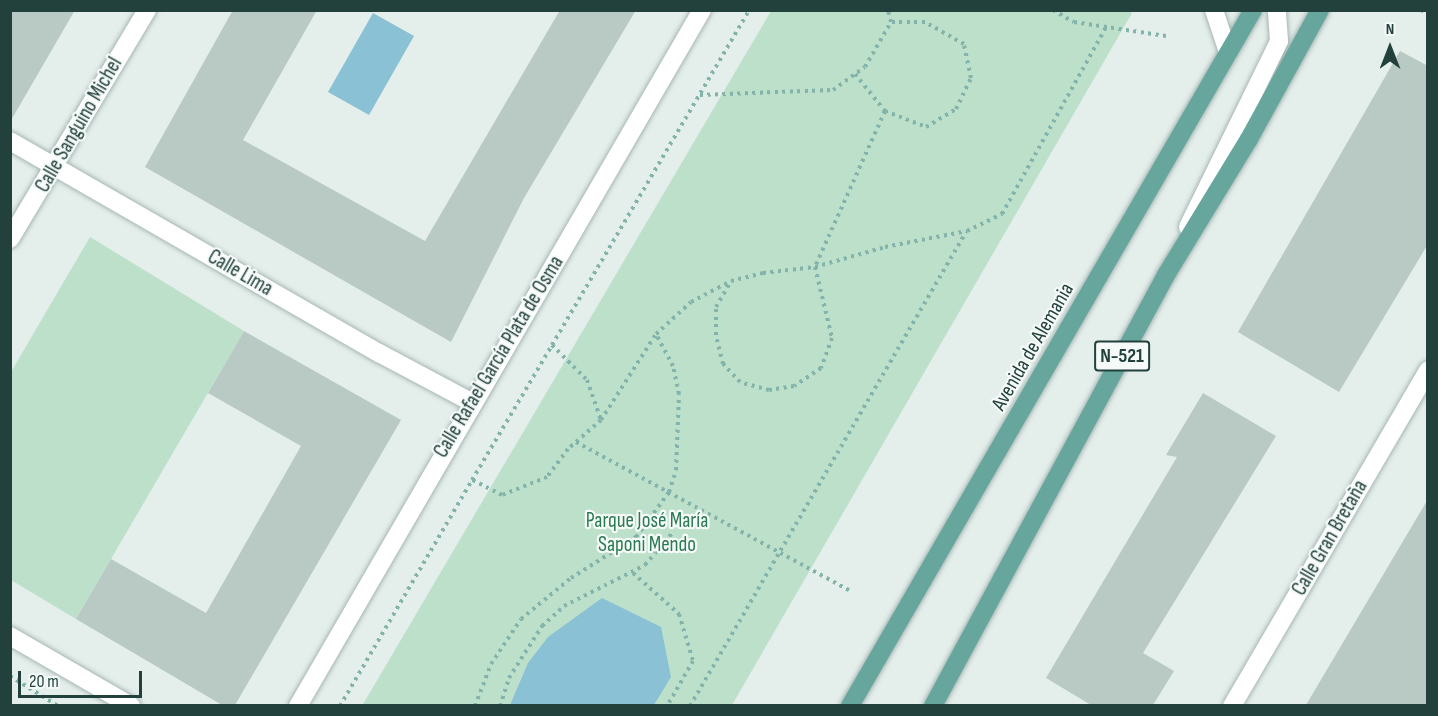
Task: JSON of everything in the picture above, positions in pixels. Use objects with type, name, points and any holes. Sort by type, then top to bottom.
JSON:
[{"type":"main road","name":"Avenida de Alemania","points":[[850,705],[1253,10]]},
{"type":"main road","name":"N-521","points":[[933,705],[1166,275],[1249,139],[1320,10]]},
{"type":"street","name":"Calle Sanguino Michel","points":[[10,239],[56,169],[147,10]]},
{"type":"street","name":"Calle Rafael García Plata de Osma","points":[[298,705],[471,402],[702,10]]},
{"type":"street","points":[[1214,10],[1228,52]]},
{"type":"street","points":[[1166,275],[1279,41],[1277,10]]},
{"type":"street","name":"Calle Lima","points":[[10,141],[471,402]]},
{"type":"street","name":"Calle Gran Bretaña","points":[[1232,705],[1428,370]]},
{"type":"street","points":[[10,636],[130,705]]},
{"type":"path","points":[[340,705],[749,10]]},
{"type":"path","points":[[699,95],[834,90],[865,67],[891,22],[888,10]]},
{"type":"path","points":[[1053,10],[1074,22],[1166,36]]},
{"type":"path","points":[[1422,10],[1428,14]]},
{"type":"path","points":[[855,74],[885,111],[926,127],[956,109],[971,78],[964,44],[925,22],[891,22]]},
{"type":"path","points":[[472,480],[502,495],[547,477],[576,442],[601,420],[656,334],[691,302],[731,281],[815,267],[885,246],[967,231],[1002,214],[1106,27]]},
{"type":"path","points":[[731,281],[716,307],[716,335],[723,364],[740,382],[769,390],[795,386],[821,368],[832,338],[815,267],[885,111]]},
{"type":"path","points":[[690,705],[967,231]]},
{"type":"path","points":[[475,705],[491,664],[521,620],[571,578],[636,537],[669,492],[676,470],[679,394],[673,366],[656,334]]},
{"type":"path","points":[[552,345],[587,380],[601,420]]},
{"type":"path","points":[[576,442],[852,592]]},
{"type":"path","points":[[500,705],[509,678],[542,626],[564,606],[645,565],[674,531]]},
{"type":"path","points":[[633,573],[679,614],[693,661],[667,705]]},
{"type":"path","points":[[10,676],[58,705]]},
{"type":"green space","name":"Parque José María Saponi Mendo","points":[[1127,10],[1132,13],[732,705],[362,706],[771,11]]},
{"type":"green space","points":[[90,237],[244,331],[76,619],[11,580],[11,372]]},
{"type":"water","points":[[373,13],[414,36],[369,115],[328,92]]},
{"type":"water","points":[[602,598],[661,627],[671,677],[654,705],[510,705],[528,663],[548,637]]},
{"type":"building","points":[[10,10],[75,10],[10,122]]},
{"type":"building","points":[[233,10],[317,10],[243,140],[425,241],[560,10],[636,10],[524,198],[451,342],[145,167]]},
{"type":"building","points":[[1400,51],[1428,66],[1428,244],[1339,392],[1238,332]]},
{"type":"building","points":[[244,331],[401,420],[235,705],[222,705],[76,619],[111,559],[206,613],[301,446],[208,393]]},
{"type":"building","points":[[1203,393],[1276,436],[1143,653],[1174,671],[1153,705],[1091,705],[1046,678],[1177,457],[1166,455]]},
{"type":"building","points":[[1428,499],[1428,705],[1306,705]]}]
